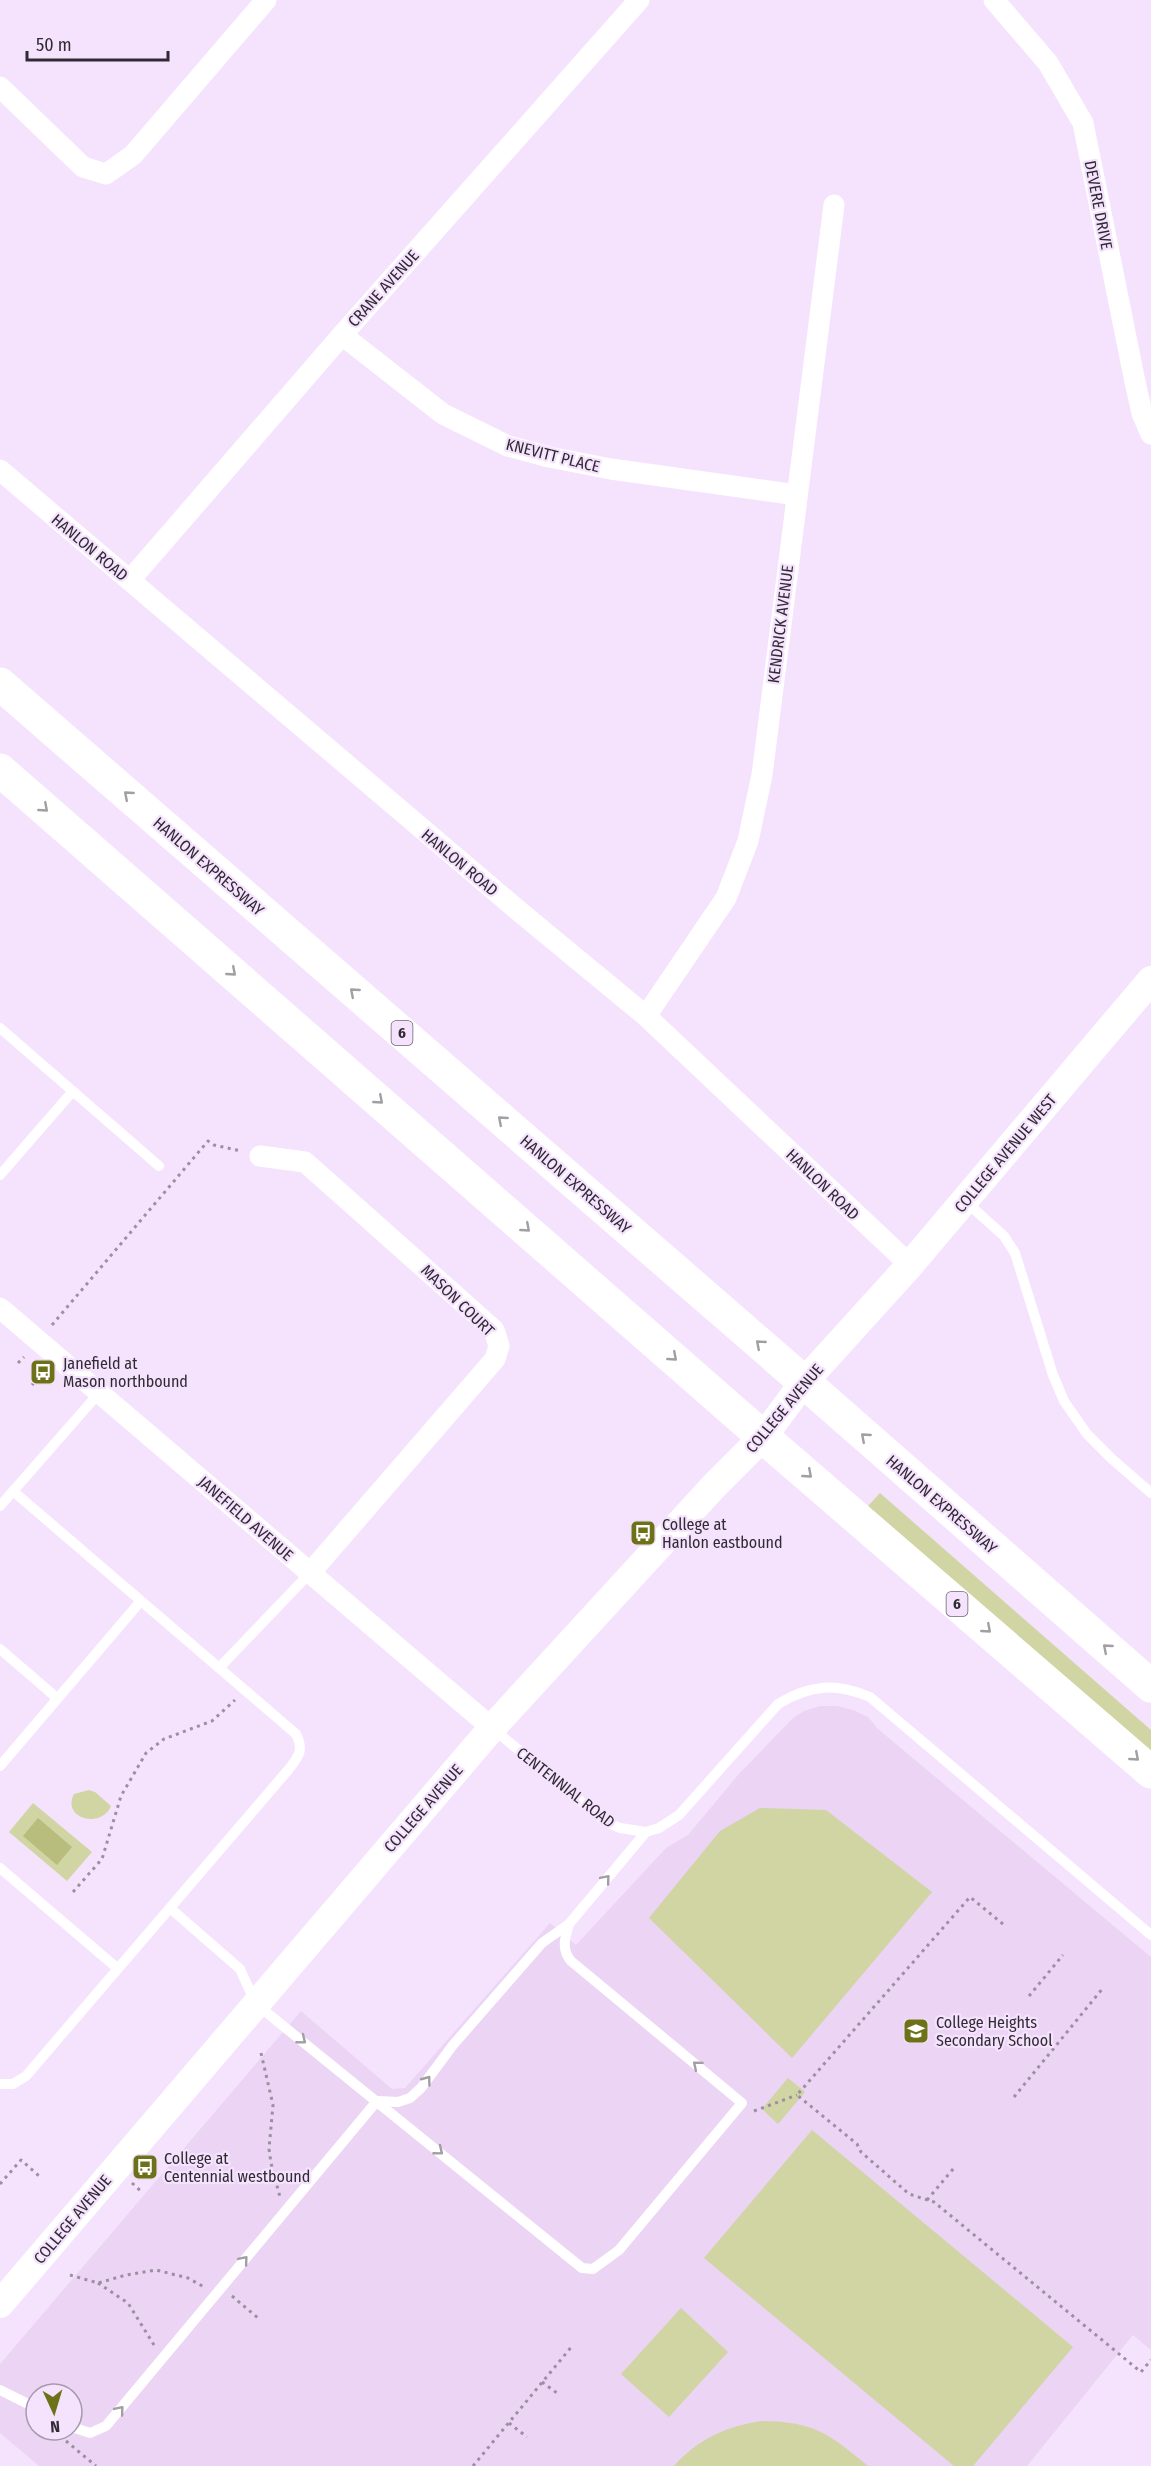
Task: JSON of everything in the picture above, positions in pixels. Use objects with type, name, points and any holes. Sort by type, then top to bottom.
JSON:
[{"type":"highway","name":"HANLON EXPRESSWAY","points":[[0,684],[1151,1686]]},
{"type":"highway","name":"6","points":[[0,770],[763,1437],[1151,1772]]},
{"type":"main road","name":"COLLEGE AVENUE WEST","points":[[857,1324],[965,1201],[1151,980]]},
{"type":"main road","name":"COLLEGE AVENUE","points":[[1,2301],[492,1728],[714,1486],[763,1437],[804,1382],[857,1324]]},
{"type":"street","points":[[0,87],[83,167],[106,174],[133,155],[266,0]]},
{"type":"street","name":"CRANE AVENUE","points":[[130,580],[342,335],[639,0]]},
{"type":"street","name":"DEVERE DRIVE","points":[[994,0],[1048,63],[1083,123],[1143,380],[1142,413],[1151,434]]},
{"type":"street","name":"KENDRICK AVENUE","points":[[646,1016],[726,898],[748,841],[762,775],[834,205]]},
{"type":"street","name":"KNEVITT PLACE","points":[[342,335],[443,414],[508,446],[549,458],[611,469],[796,495]]},
{"type":"street","name":"HANLON ROAD","points":[[0,470],[520,912],[646,1016],[910,1265]]},
{"type":"street","name":"MASON COURT","points":[[260,1156],[305,1162],[494,1330],[499,1346],[495,1359],[310,1573]]},
{"type":"street","name":"JANEFIELD AVENUE","points":[[0,1308],[492,1728]]},
{"type":"lane","points":[[0,1028],[159,1166]]},
{"type":"lane","points":[[0,1175],[73,1091]]},
{"type":"lane","points":[[965,1201],[1004,1236],[1015,1253],[1053,1375],[1065,1401],[1088,1434],[1112,1459],[1151,1493]]},
{"type":"lane","points":[[0,1506],[99,1393]]},
{"type":"lane","points":[[0,2084],[13,2084],[26,2076],[300,1755],[302,1748],[296,1734],[13,1491]]},
{"type":"lane","points":[[219,1668],[310,1573]]},
{"type":"lane","points":[[0,1766],[140,1602]]},
{"type":"lane","points":[[0,1649],[57,1698]]},
{"type":"lane","points":[[377,2101],[398,2102],[410,2098],[421,2088],[453,2045],[542,1943],[569,1924],[646,1832],[659,1828],[679,1815],[778,1704],[794,1694],[811,1689],[831,1687],[849,1689],[870,1697],[1151,1935]]},
{"type":"lane","name":"CENTENNIAL ROAD","points":[[492,1728],[606,1822],[620,1828],[646,1832]]},
{"type":"lane","points":[[0,1868],[117,1968]]},
{"type":"lane","points":[[170,1908],[240,1970],[256,2004],[582,2268],[593,2269],[619,2250],[742,2103],[571,1961],[565,1953],[564,1946],[569,1924]]},
{"type":"lane","points":[[84,2431],[90,2433],[106,2426],[377,2101]]},
{"type":"lane","points":[[0,2390],[24,2402]]},
{"type":"path","points":[[52,1325],[208,1141],[214,1145],[260,1156]]},
{"type":"path","points":[[18,1363],[24,1357]]},
{"type":"path","points":[[32,1385],[43,1372]]},
{"type":"path","points":[[73,1892],[102,1859],[121,1796],[146,1753],[164,1739],[216,1718],[244,1690]]},
{"type":"path","points":[[742,2103],[753,2112],[797,2095],[970,1897],[1003,1924]]},
{"type":"path","points":[[1029,1996],[1062,1955]]},
{"type":"path","points":[[1014,2097],[1103,1988]]},
{"type":"path","points":[[261,2053],[273,2105],[270,2163],[278,2194],[287,2209]]},
{"type":"path","points":[[797,2095],[857,2144],[861,2152],[909,2194],[934,2202],[1141,2372],[1151,2360]]},
{"type":"path","points":[[0,2184],[21,2160],[39,2176]]},
{"type":"path","points":[[145,2167],[156,2175]]},
{"type":"path","points":[[927,2200],[954,2168]]},
{"type":"path","points":[[131,2183],[142,2192]]},
{"type":"path","points":[[98,2283],[156,2270],[188,2278],[216,2294]]},
{"type":"path","points":[[70,2275],[98,2283],[128,2304],[162,2360]]},
{"type":"path","points":[[230,2295],[258,2318]]},
{"type":"path","points":[[473,2466],[573,2345]]},
{"type":"path","points":[[542,2382],[557,2393]]},
{"type":"path","points":[[509,2423],[527,2437]]},
{"type":"path","points":[[67,2442],[96,2466]]},
{"type":"shaded area","points":[[880,1493],[1151,1730],[1151,1754],[868,1506]]},
{"type":"shaded area","points":[[820,1706],[837,1706],[868,1717],[878,1729],[1151,1957],[1151,2350],[1133,2335],[1027,2466],[39,2466],[0,2433],[0,2364],[301,2011],[392,2089],[405,2088],[550,1923],[576,1945],[666,1848],[688,1835],[738,1775],[792,1719],[804,1711]]},
{"type":"shaded area","points":[[89,1790],[95,1792],[111,1806],[106,1813],[92,1819],[78,1815],[71,1803],[74,1794]]},
{"type":"shaded area","points":[[33,1803],[92,1852],[67,1881],[9,1832]]},
{"type":"shaded area","points":[[760,1808],[826,1810],[932,1892],[792,2058],[649,1918],[720,1831]]},
{"type":"shaded area","points":[[38,1818],[72,1847],[57,1865],[23,1836]]},
{"type":"shaded area","points":[[788,2078],[805,2092],[778,2124],[762,2109]]},
{"type":"shaded area","points":[[812,2130],[1073,2347],[973,2466],[954,2466],[704,2258]]},
{"type":"shaded area","points":[[681,2308],[728,2352],[669,2417],[621,2374]]},
{"type":"shaded area","points":[[762,2421],[795,2424],[820,2432],[842,2445],[868,2466],[674,2466],[693,2448],[714,2435],[737,2426]]},
{"type":"place","name":"Janefield at Mason northbound","points":[[43,1372]]},
{"type":"place","name":"College at Hanlon eastbound","points":[[643,1533]]},
{"type":"place","name":"College Heights Secondary School","points":[[916,2031]]},
{"type":"place","name":"College at Centennial westbound","points":[[145,2167]]}]
